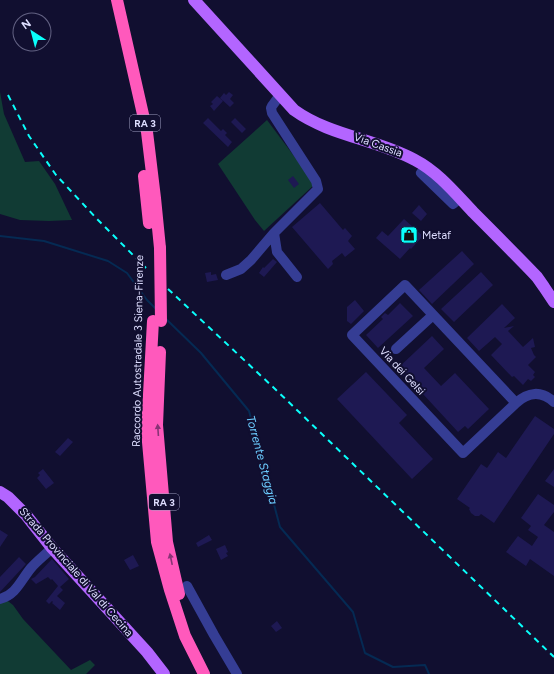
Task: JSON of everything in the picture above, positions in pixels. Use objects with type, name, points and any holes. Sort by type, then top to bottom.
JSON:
[{"type":"highway","name":"Raccordo Autostradale 3 Siena-Firenze","points":[[110,0],[140,132],[156,248]]},
{"type":"highway","name":"Raccordo Autostradale 3 Siena-Firenze","points":[[117,0],[147,132],[155,198],[157,425],[167,542],[177,586],[192,633],[212,674]]},
{"type":"highway","name":"Raccordo Autostradale 3 Siena-Firenze","points":[[157,322],[147,431],[156,542],[185,636],[204,674]]},
{"type":"main road","name":"Via Cassia","points":[[194,0],[296,112],[319,124],[398,152],[426,167],[436,175],[539,279],[554,302]]},
{"type":"main road","name":"Strada Provinciale di Val di Cecina","points":[[0,492],[26,515],[52,548],[147,652],[164,674]]},
{"type":"street","points":[[226,275],[241,269],[251,260],[274,232],[318,189],[316,182],[272,113],[272,106],[280,95]]},
{"type":"street","points":[[274,232],[277,252],[297,277]]},
{"type":"street","name":"Via dei Gelsi","points":[[516,403],[405,286],[352,335],[463,453],[516,403],[525,397],[542,394],[554,402]]},
{"type":"street","name":"Via dei Gelsi","points":[[396,349],[433,315]]},
{"type":"street","points":[[0,599],[13,593],[33,566],[52,548]]},
{"type":"street","points":[[187,586],[237,674]]},
{"type":"green space","points":[[0,92],[4,114],[25,162],[39,161],[55,184],[72,220],[20,220],[0,214]]},
{"type":"green space","points":[[267,120],[315,184],[264,231],[218,164]]},
{"type":"green space","points":[[0,595],[13,605],[23,619],[71,670],[90,660],[95,665],[86,674],[0,674]]},
{"type":"building","points":[[229,92],[233,95],[230,99],[234,103],[230,107],[220,98],[224,93],[226,95]]},
{"type":"building","points":[[217,96],[223,101],[214,111],[210,106],[213,104],[211,102]]},
{"type":"building","points":[[208,118],[221,131],[223,129],[227,133],[225,135],[232,142],[228,147],[203,123]]},
{"type":"building","points":[[235,118],[246,129],[242,133],[231,122]]},
{"type":"building","points":[[293,176],[299,184],[294,188],[288,180]]},
{"type":"building","points":[[320,203],[343,230],[345,228],[352,236],[348,241],[355,249],[345,257],[342,253],[332,261],[333,264],[328,269],[292,227]]},
{"type":"building","points":[[419,205],[427,214],[421,221],[412,213]]},
{"type":"building","points":[[404,219],[423,236],[400,259],[376,238],[382,231],[388,236]]},
{"type":"building","points":[[462,251],[474,264],[432,304],[419,290]]},
{"type":"building","points":[[273,259],[277,262],[264,277],[259,273],[263,267],[264,268]]},
{"type":"building","points":[[211,272],[211,275],[216,274],[218,280],[207,282],[205,273]]},
{"type":"building","points":[[481,272],[493,285],[454,322],[441,309]]},
{"type":"building","points":[[355,300],[364,311],[351,324],[347,321],[347,307]]},
{"type":"building","points":[[400,303],[413,316],[378,348],[366,335],[383,319],[381,317],[385,313],[388,315]]},
{"type":"building","points":[[502,304],[515,318],[504,328],[514,326],[508,331],[523,347],[533,338],[535,347],[531,348],[536,357],[528,365],[535,372],[533,375],[535,377],[531,381],[528,379],[523,385],[514,376],[512,377],[491,355],[502,344],[495,337],[479,351],[467,338]]},
{"type":"building","points":[[432,336],[444,349],[424,368],[441,386],[455,373],[489,409],[468,429],[465,426],[458,432],[411,381],[409,382],[397,369]]},
{"type":"building","points":[[366,372],[407,415],[399,423],[433,459],[412,479],[337,399]]},
{"type":"building","points":[[535,416],[554,429],[554,434],[494,523],[481,514],[479,516],[475,516],[471,513],[470,508],[457,499],[481,464],[487,468],[498,452],[506,458]]},
{"type":"building","points":[[68,438],[73,442],[60,456],[55,452]]},
{"type":"building","points":[[43,469],[54,483],[46,489],[37,478],[40,475],[38,473]]},
{"type":"building","points":[[554,469],[554,487],[545,481]]},
{"type":"building","points":[[538,494],[554,505],[554,512],[544,525],[554,532],[554,576],[530,559],[526,566],[506,552],[518,536],[532,546],[538,537],[528,530],[531,526],[521,518]]},
{"type":"building","points":[[0,530],[8,535],[0,547]]},
{"type":"building","points":[[209,535],[212,540],[198,547],[196,543]]},
{"type":"building","points":[[225,545],[228,556],[221,560],[216,549]]},
{"type":"building","points":[[133,555],[139,566],[130,570],[124,560]]},
{"type":"building","points":[[19,557],[26,564],[0,592],[0,577]]},
{"type":"building","points":[[52,559],[69,579],[60,587],[63,590],[57,596],[65,603],[60,610],[52,603],[52,601],[49,604],[46,601],[58,586],[52,579],[51,580],[48,577],[36,584],[31,579],[35,577]]},
{"type":"building","points":[[277,621],[282,628],[276,632],[271,626]]},
{"type":"waterway","name":"Torrente Staggia","points":[[0,236],[44,241],[108,261],[127,273],[147,300],[157,310]]},
{"type":"waterway","name":"Torrente Staggia","points":[[165,318],[201,353],[249,411],[280,527],[353,612],[365,653],[393,667],[425,665],[429,674]]},
{"type":"railway","points":[[8,95],[29,136],[56,175],[146,268]]},
{"type":"railway","points":[[168,289],[273,387],[554,657]]},
{"type":"place","name":"Metaf","points":[[409,235]]}]
